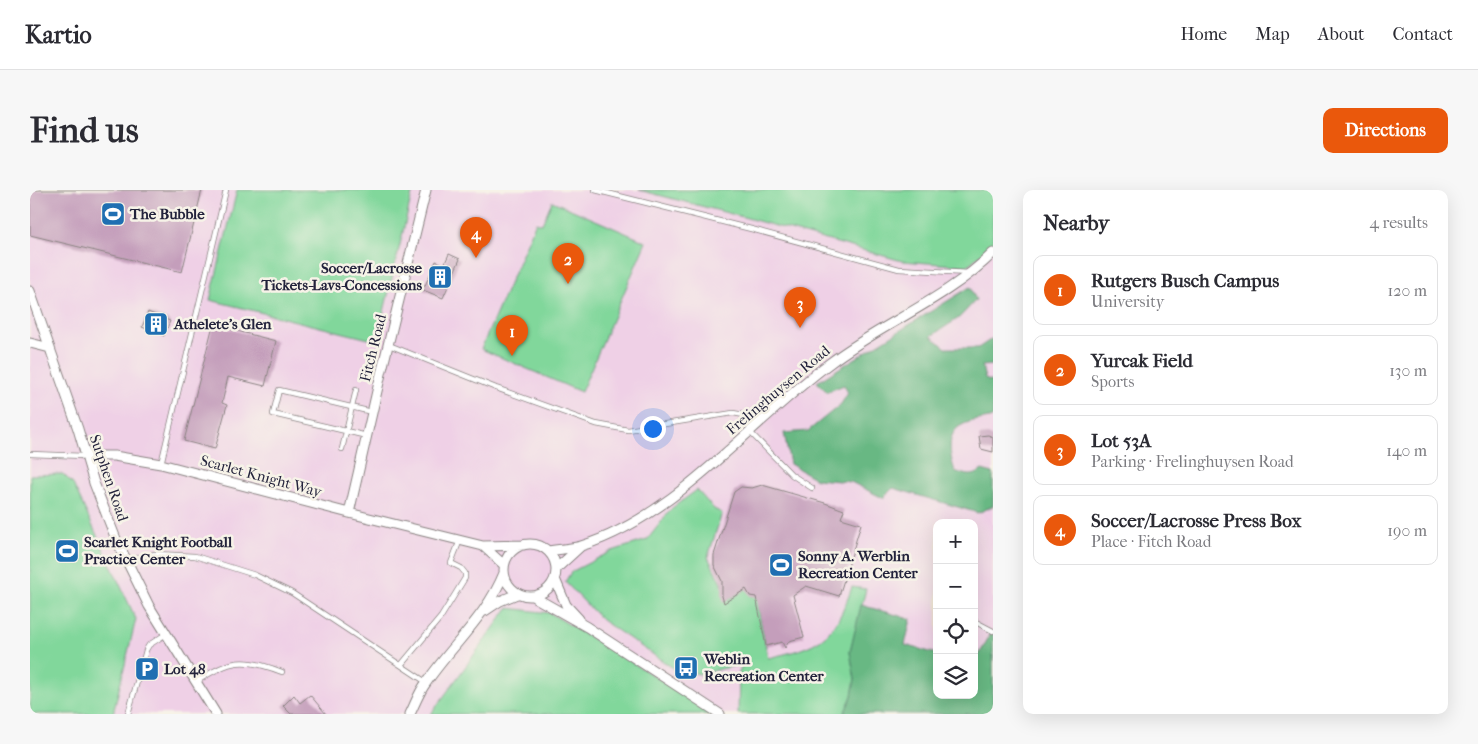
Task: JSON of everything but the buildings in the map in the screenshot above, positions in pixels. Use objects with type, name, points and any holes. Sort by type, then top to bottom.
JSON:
[{"type":"street","name":"Fitch Road","points":[[349,514],[426,190]]},
{"type":"street","name":"Frelinghuysen Road","points":[[548,551],[580,546],[640,520],[685,488],[798,388],[831,362],[970,273],[993,253]]},
{"type":"street","name":"Sutphen Road","points":[[30,291],[107,518],[127,564],[166,634],[216,714]]},
{"type":"street","points":[[30,343],[50,348]]},
{"type":"street","name":"Scarlet Knight Way","points":[[85,456],[114,456],[161,464],[349,514],[483,546]]},
{"type":"street","points":[[483,546],[532,544],[548,551],[555,562],[555,580],[566,606],[587,628]]},
{"type":"street","points":[[410,714],[426,682],[481,614],[499,587],[511,552],[524,545]]},
{"type":"street","points":[[483,546],[504,569],[509,587],[517,594],[534,597],[587,628],[720,714]]},
{"type":"street","name":"Frelinghuysen Road","points":[[556,569],[580,546]]},
{"type":"street","points":[[534,597],[546,592],[555,580]]},
{"type":"street","points":[[481,614],[500,601],[517,594]]},
{"type":"lane","points":[[161,464],[226,190]]},
{"type":"lane","points":[[595,190],[755,230],[899,269],[970,273]]},
{"type":"lane","points":[[389,345],[496,388],[596,424],[628,430],[732,413],[744,415],[757,424]]},
{"type":"lane","points":[[367,436],[273,414],[274,408],[278,390],[372,412]]},
{"type":"lane","points":[[342,449],[356,390]]},
{"type":"lane","points":[[749,431],[792,475],[812,488]]},
{"type":"lane","name":"Scarlet Knight Way","points":[[30,454],[85,456]]},
{"type":"lane","points":[[401,665],[441,618],[465,578],[465,573],[461,568],[451,563],[460,540]]},
{"type":"lane","points":[[127,564],[140,557],[156,554],[195,556],[256,575],[292,593],[426,682]]},
{"type":"lane","points":[[978,623],[993,631]]},
{"type":"lane","points":[[128,714],[146,650],[156,640],[166,634]]},
{"type":"lane","points":[[195,682],[214,670],[231,663],[249,662],[261,664],[282,672]]},
{"type":"shaded area","points":[[30,190],[993,190],[993,714],[30,714]]},
{"type":"green space","points":[[237,190],[413,190],[377,341],[210,300]]},
{"type":"green space","points":[[639,190],[993,190],[993,244],[967,266],[902,261]]},
{"type":"green space","points":[[552,201],[646,242],[581,392],[481,349],[536,222],[542,224]]},
{"type":"green space","points":[[970,287],[976,300],[959,318],[931,336],[946,348],[978,348],[993,338],[993,365],[982,366],[985,379],[993,382],[993,417],[962,425],[953,434],[950,446],[955,471],[969,475],[982,470],[993,473],[993,506],[978,513],[893,488],[883,498],[851,482],[816,479],[790,464],[784,433],[808,431],[841,404],[848,393],[844,385],[827,392],[817,382]]},
{"type":"green space","name":"Scarlet Knight Football Practice Center","points":[[63,474],[73,484],[136,619],[113,714],[30,714],[30,475]]},
{"type":"green space","points":[[697,490],[714,509],[722,513],[708,557],[722,585],[725,602],[747,588],[763,597],[758,607],[768,658],[801,649],[823,638],[839,619],[852,587],[866,589],[850,652],[855,679],[852,696],[844,714],[738,714],[739,672],[743,664],[699,674],[673,668],[602,620],[565,582],[571,572],[612,551],[647,540],[672,508]]},
{"type":"green space","points":[[861,605],[911,619],[905,645],[933,653],[933,699],[978,699],[978,657],[991,633],[993,634],[993,714],[844,714],[852,696],[855,679],[850,652]]},
{"type":"green space","points":[[508,608],[550,613],[717,714],[431,714]]},
{"type":"place","name":"The Bubble","points":[[113,214]]},
{"type":"place","name":"Soccer/Lacrosse Press Box","points":[[476,258]]},
{"type":"place","name":"Soccer/Lacrosse Tickets-Lavs-Concessions","points":[[440,277]]},
{"type":"place","name":"Yurcak Field","points":[[568,284]]},
{"type":"place","name":"Athelete's Glen","points":[[156,324]]},
{"type":"place","name":"Lot 53A","points":[[800,328]]},
{"type":"place","name":"Rutgers Busch Campus","points":[[512,356]]},
{"type":"place","name":"Scarlet Knight Football Practice Center","points":[[67,551]]},
{"type":"place","name":"Sonny A. Werblin Recreation Center","points":[[781,565]]},
{"type":"place","name":"Weblin Recreation Center","points":[[686,668]]},
{"type":"place","name":"Lot 48","points":[[147,669]]}]
